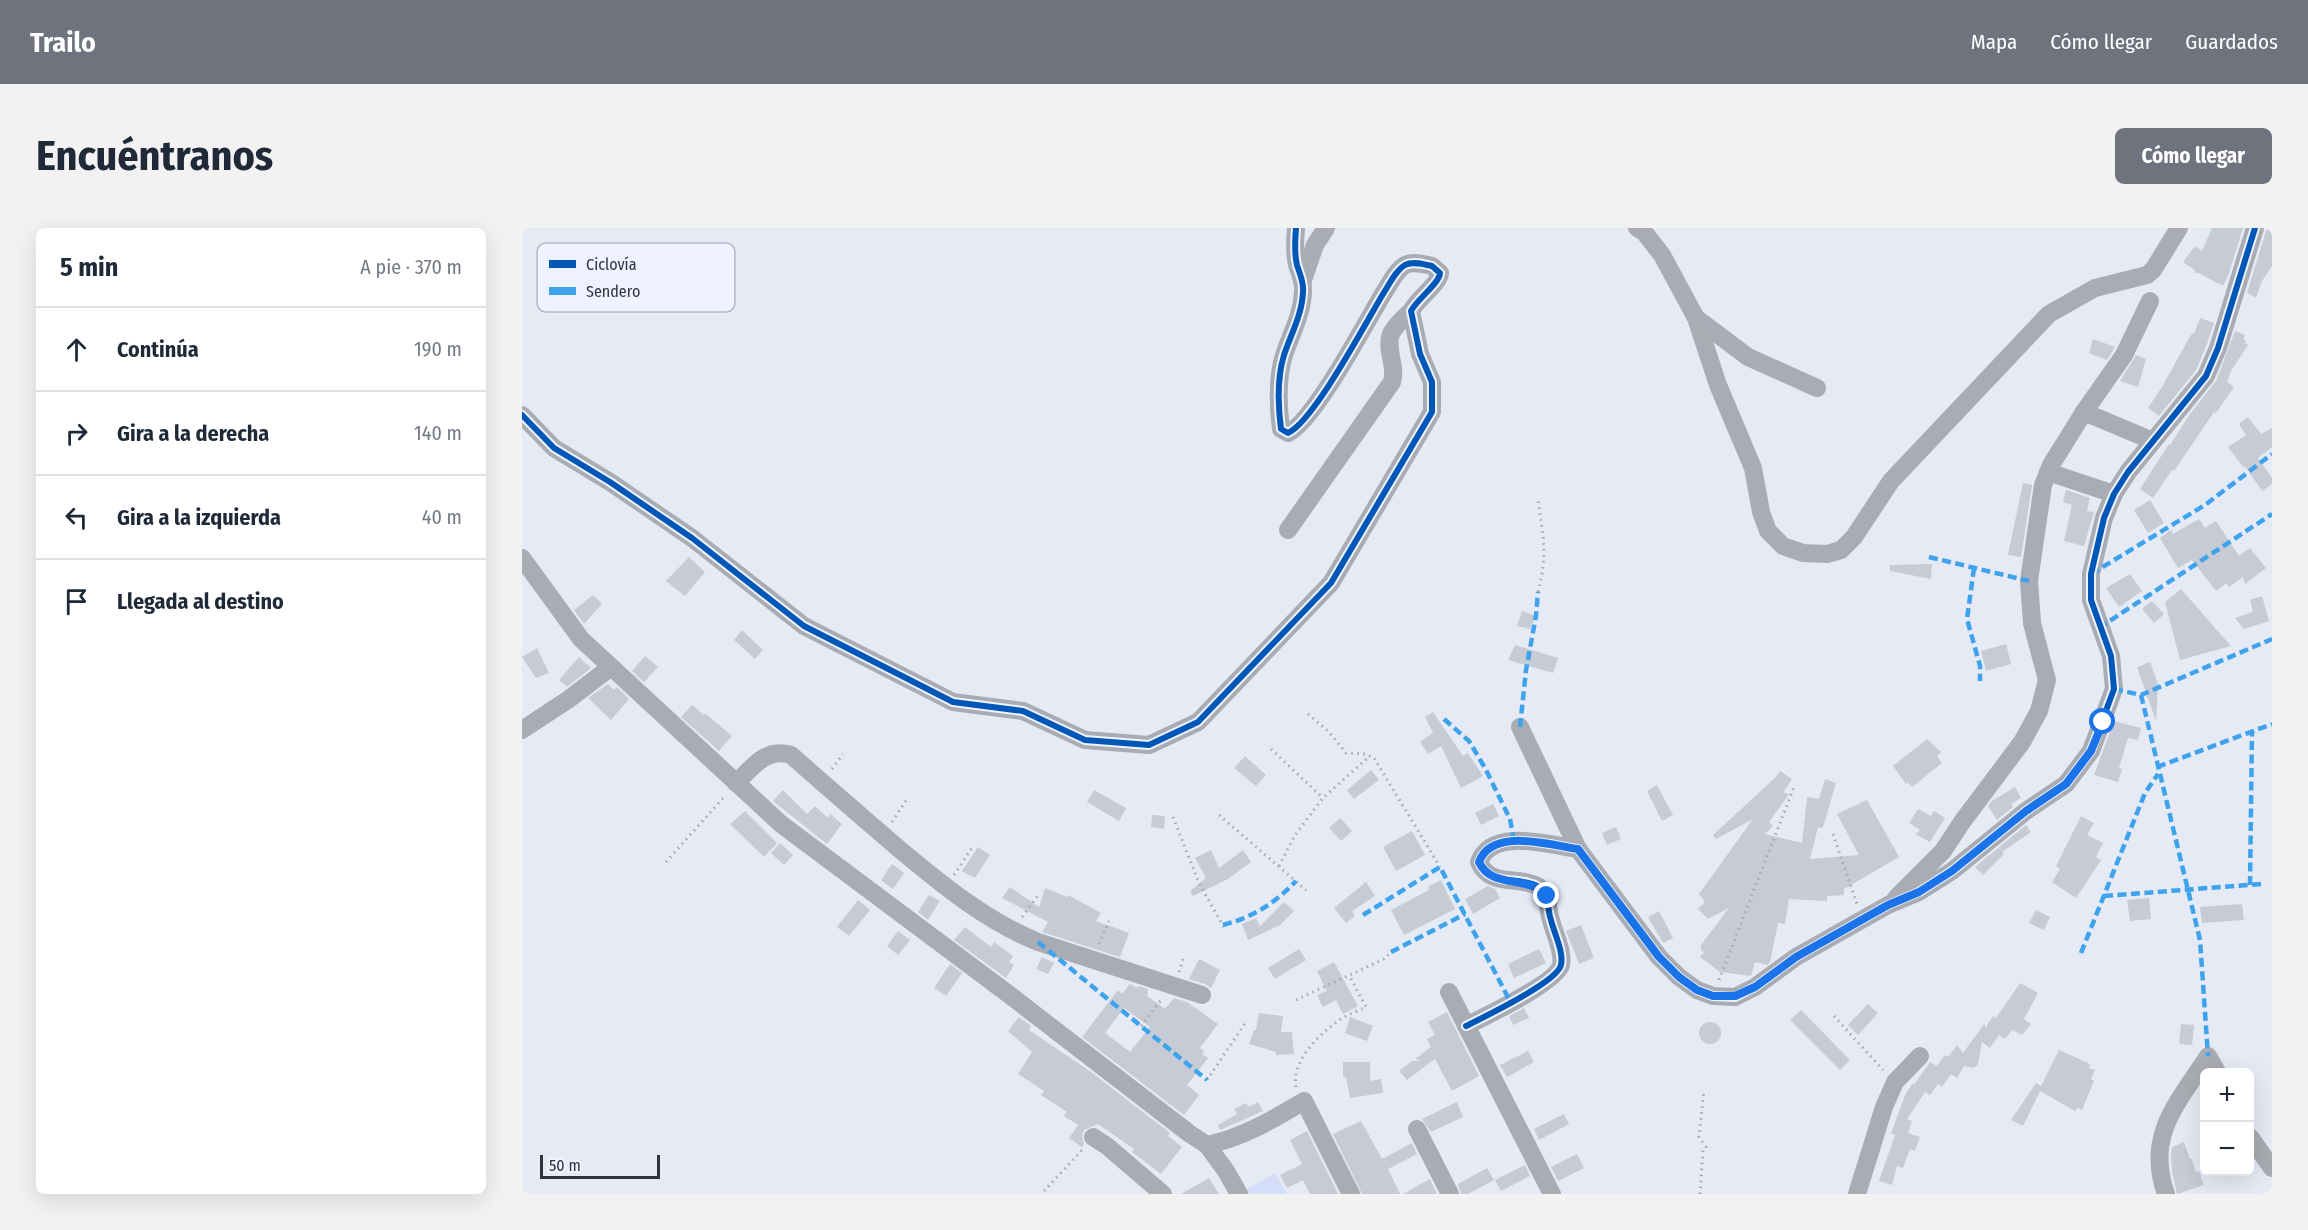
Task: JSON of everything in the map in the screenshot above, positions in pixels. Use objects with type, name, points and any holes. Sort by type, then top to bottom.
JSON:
[{"type":"street","points":[[1296,228],[1294,243],[1297,264],[1303,280]]},
{"type":"street","points":[[1288,530],[1392,382],[1395,373],[1389,345],[1391,334],[1421,297],[1438,281],[1440,273],[1432,266],[1407,264],[1401,268],[1306,417],[1295,430],[1284,432],[1281,429],[1279,415],[1283,357],[1300,313],[1303,280],[1315,245],[1326,228]]},
{"type":"street","points":[[1637,228],[1644,232],[1662,255],[1696,318],[1718,386],[1753,468],[1761,512],[1768,531],[1783,546],[1803,553],[1827,554],[1841,550],[1854,537],[1891,481],[2049,314],[2095,288],[2147,274],[2153,270],[2179,228]]},
{"type":"street","points":[[1520,727],[1578,849],[1659,957],[1697,990],[1713,996],[1735,996],[1755,987],[1796,957],[1888,905],[1919,892],[1952,871],[2026,811],[2066,784],[2091,751],[2114,689],[2111,657],[2091,600],[2091,574],[2104,518],[2114,494],[2206,375],[2218,348],[2255,228]]},
{"type":"street","points":[[1888,905],[1943,850],[2022,742],[2039,711],[2047,680],[2032,623],[2029,581],[2040,503],[2048,472],[2084,412],[2124,355],[2150,301]]},
{"type":"street","points":[[522,415],[562,454],[610,482],[692,538],[804,626],[953,702],[1023,711],[1085,740],[1149,745],[1198,722],[1331,583],[1432,412],[1432,382],[1420,354],[1411,311]]},
{"type":"street","points":[[1696,318],[1748,357],[1817,388]]},
{"type":"street","points":[[2084,412],[2153,441]]},
{"type":"street","points":[[2048,472],[2114,494]]},
{"type":"street","points":[[522,558],[581,639],[781,824],[1207,1145],[1239,1194]]},
{"type":"street","points":[[522,730],[569,699],[611,667]]},
{"type":"street","points":[[736,783],[766,755],[778,751],[791,755],[946,887],[1012,930],[1038,942],[1202,995]]},
{"type":"street","points":[[1466,1026],[1511,1003],[1557,973],[1562,963],[1549,914],[1547,896],[1539,887],[1494,878],[1482,868],[1479,862],[1482,854],[1494,844],[1518,840],[1578,849]]},
{"type":"street","points":[[1449,992],[1552,1194]]},
{"type":"street","points":[[1857,1194],[1884,1107],[1895,1082],[1920,1056]]},
{"type":"street","points":[[2200,1068],[2208,1056],[2215,1068]]},
{"type":"street","points":[[2166,1194],[2160,1175],[2159,1145],[2170,1116],[2200,1069]]},
{"type":"street","points":[[1207,1145],[1244,1134],[1304,1101],[1351,1194]]},
{"type":"street","points":[[1417,1129],[1450,1194]]},
{"type":"street","points":[[1093,1137],[1163,1194]]},
{"type":"street","points":[[2254,1143],[2272,1168]]},
{"type":"path","points":[[1538,500],[1544,554],[1544,570],[1538,592]]},
{"type":"path","points":[[1308,714],[1329,732],[1346,753],[1374,758],[1440,867]]},
{"type":"path","points":[[1270,749],[1323,798]]},
{"type":"path","points":[[1279,866],[1295,835],[1323,798],[1370,756]]},
{"type":"path","points":[[666,862],[736,783]]},
{"type":"path","points":[[1713,996],[1794,787]]},
{"type":"path","points":[[883,835],[907,799]]},
{"type":"path","points":[[1219,815],[1306,890]]},
{"type":"path","points":[[1173,817],[1199,884],[1226,931]]},
{"type":"path","points":[[1833,834],[1863,920]]},
{"type":"path","points":[[946,887],[973,846]]},
{"type":"path","points":[[1012,930],[1038,894]]},
{"type":"path","points":[[1093,958],[1109,921]]},
{"type":"path","points":[[1296,1000],[1384,959],[1391,952]]},
{"type":"path","points":[[1304,1101],[1296,1087],[1294,1077],[1306,1050],[1341,1019],[1366,1007],[1349,975]]},
{"type":"path","points":[[1141,1026],[1173,986]]},
{"type":"path","points":[[1834,1016],[1895,1082]]},
{"type":"path","points":[[1207,1080],[1246,1022]]},
{"type":"path","points":[[1700,1194],[1703,1150],[1706,1148],[1699,1137],[1704,1090]]},
{"type":"path","points":[[1044,1191],[1093,1137]]},
{"type":"shaded area","points":[[1275,1173],[1287,1194],[1243,1194],[1242,1192]]},
{"type":"building","points":[[2212,228],[2243,228],[2223,286],[2195,273],[2195,270],[2183,262],[2195,246],[2202,251]]},
{"type":"building","points":[[2267,228],[2272,228],[2272,266],[2262,281],[2256,298],[2247,293]]},
{"type":"building","points":[[2200,318],[2214,323],[2207,344],[2196,370],[2159,416],[2148,408],[2192,333],[2194,334]]},
{"type":"building","points":[[2235,331],[2245,335],[2243,340],[2246,340],[2245,343],[2248,345],[2231,371],[2227,382],[2234,387],[2153,498],[2140,489],[2190,414],[2216,381]]},
{"type":"building","points":[[2093,339],[2115,347],[2107,360],[2089,353]]},
{"type":"building","points":[[2136,355],[2146,359],[2138,387],[2120,381]]},
{"type":"building","points":[[2248,417],[2261,434],[2272,428],[2272,447],[2258,458],[2272,478],[2272,484],[2262,491],[2245,466],[2243,467],[2228,447],[2246,435],[2239,424]]},
{"type":"building","points":[[2023,483],[2032,485],[2021,557],[2008,555]]},
{"type":"building","points":[[2066,490],[2090,498],[2087,511],[2094,512],[2084,546],[2064,541],[2072,505],[2063,502]]},
{"type":"building","points":[[2150,500],[2164,523],[2148,533],[2134,510]]},
{"type":"building","points":[[2199,519],[2205,528],[2216,521],[2239,556],[2250,548],[2266,568],[2245,584],[2243,577],[2229,587],[2226,583],[2216,591],[2192,560],[2178,568],[2160,538],[2171,530],[2173,534]]},
{"type":"building","points":[[689,557],[705,572],[685,596],[666,581]]},
{"type":"building","points":[[1932,564],[1931,579],[1890,571],[1890,565]]},
{"type":"building","points":[[2130,574],[2142,591],[2119,607],[2106,588]]},
{"type":"building","points":[[2181,589],[2231,646],[2180,660],[2165,602]]},
{"type":"building","points":[[593,595],[602,604],[584,624],[574,610]]},
{"type":"building","points":[[2262,596],[2269,621],[2244,629],[2235,618],[2253,612],[2250,600]]},
{"type":"building","points":[[2152,601],[2164,614],[2154,623],[2142,609]]},
{"type":"building","points":[[1522,611],[1536,616],[1530,629],[1517,626]]},
{"type":"building","points":[[742,630],[763,650],[755,659],[734,640]]},
{"type":"building","points":[[2006,644],[2011,664],[1986,671],[1981,651]]},
{"type":"building","points":[[1515,645],[1558,658],[1553,673],[1508,660]]},
{"type":"building","points":[[537,648],[549,673],[536,678],[522,657]]},
{"type":"building","points":[[645,656],[658,667],[644,682],[632,671]]},
{"type":"building","points":[[579,657],[591,668],[567,687],[559,680]]},
{"type":"building","points":[[2150,662],[2158,684],[2156,721],[2137,667]]},
{"type":"building","points":[[608,684],[614,690],[617,687],[629,699],[611,720],[588,698]]},
{"type":"building","points":[[692,705],[732,736],[719,751],[681,717]]},
{"type":"building","points":[[1433,712],[1463,756],[1468,753],[1483,776],[1461,788],[1441,746],[1428,754],[1420,742],[1433,733],[1425,717]]},
{"type":"building","points":[[2114,721],[2141,728],[2138,740],[2128,738],[2119,768],[2122,769],[2118,782],[2094,775]]},
{"type":"building","points":[[1927,739],[1941,752],[1937,756],[1942,763],[1912,787],[1908,782],[1906,784],[1893,766]]},
{"type":"building","points":[[1245,756],[1266,775],[1256,786],[1234,768]]},
{"type":"building","points":[[1371,770],[1379,780],[1354,799],[1347,790]]},
{"type":"building","points":[[1780,771],[1792,779],[1783,793],[1789,794],[1769,822],[1773,826],[1765,834],[1802,843],[1807,797],[1819,799],[1825,779],[1836,783],[1824,824],[1822,828],[1818,827],[1810,859],[1859,855],[1837,814],[1867,800],[1899,857],[1844,889],[1844,895],[1827,896],[1827,901],[1789,899],[1785,924],[1778,923],[1770,962],[1767,965],[1755,962],[1751,976],[1720,972],[1700,957],[1704,952],[1701,950],[1701,945],[1729,908],[1708,919],[1698,909],[1705,902],[1699,894],[1753,819],[1716,839],[1713,835]]},
{"type":"building","points":[[1657,785],[1673,815],[1662,821],[1647,791]]},
{"type":"building","points":[[2015,787],[2021,798],[2011,804],[2013,807],[1997,820],[1988,806]]},
{"type":"building","points":[[783,790],[807,814],[815,806],[828,818],[830,814],[842,824],[827,844],[773,801]]},
{"type":"building","points":[[1094,790],[1126,808],[1119,821],[1087,802]]},
{"type":"building","points":[[1493,804],[1499,816],[1481,825],[1475,813]]},
{"type":"building","points":[[1918,809],[1931,816],[1934,811],[1945,818],[1930,842],[1915,834],[1920,830],[1909,823]]},
{"type":"building","points":[[745,811],[777,843],[764,857],[730,824]]},
{"type":"building","points":[[1152,815],[1165,816],[1164,829],[1151,827]]},
{"type":"building","points":[[2081,816],[2094,823],[2087,835],[2103,843],[2096,857],[2101,860],[2076,898],[2052,882],[2060,869],[2056,866]]},
{"type":"building","points":[[1340,818],[1352,831],[1341,841],[1329,828]]},
{"type":"building","points":[[2026,825],[2031,832],[2002,852],[2004,854],[1983,875],[1975,867]]},
{"type":"building","points":[[1616,827],[1621,839],[1607,845],[1602,833]]},
{"type":"building","points":[[1412,831],[1425,855],[1396,871],[1383,847]]},
{"type":"building","points":[[780,843],[793,855],[784,865],[771,853]]},
{"type":"building","points":[[978,847],[990,855],[975,878],[962,871]]},
{"type":"building","points":[[1211,850],[1219,868],[1243,850],[1251,862],[1228,879],[1193,896],[1190,891],[1206,878],[1195,858]]},
{"type":"building","points":[[892,864],[904,873],[893,889],[881,880]]},
{"type":"building","points":[[1441,880],[1455,909],[1404,935],[1391,910],[1429,890],[1428,887]]},
{"type":"building","points":[[1366,882],[1375,896],[1352,911],[1355,916],[1346,923],[1334,908]]},
{"type":"building","points":[[1488,886],[1495,889],[1500,898],[1473,914],[1465,899]]},
{"type":"building","points":[[1010,887],[1039,907],[1045,888],[1067,897],[1068,895],[1101,913],[1096,921],[1129,933],[1120,957],[1042,932],[1048,922],[1002,898]]},
{"type":"building","points":[[929,895],[940,901],[928,920],[918,912]]},
{"type":"building","points":[[2149,898],[2151,919],[2130,921],[2127,900]]},
{"type":"building","points":[[858,900],[870,910],[849,936],[837,927]]},
{"type":"building","points":[[1284,902],[1294,911],[1280,925],[1248,940],[1242,924],[1256,918],[1260,926]]},
{"type":"building","points":[[2242,904],[2244,920],[2202,923],[2200,907]]},
{"type":"building","points":[[2036,910],[2050,917],[2044,930],[2029,923]]},
{"type":"building","points":[[1659,911],[1673,938],[1663,943],[1648,917]]},
{"type":"building","points":[[1581,925],[1594,958],[1579,964],[1566,931]]},
{"type":"building","points":[[965,927],[991,947],[994,942],[1013,956],[1009,962],[1014,965],[1006,978],[954,940]]},
{"type":"building","points":[[898,931],[910,940],[898,955],[887,946]]},
{"type":"building","points":[[1299,949],[1306,960],[1275,979],[1268,968]]},
{"type":"building","points":[[1539,949],[1546,963],[1514,978],[1508,964]]},
{"type":"building","points":[[1042,957],[1054,963],[1048,974],[1036,969]]},
{"type":"building","points":[[1199,959],[1220,970],[1211,988],[1189,979]]},
{"type":"building","points":[[1334,962],[1358,1006],[1343,1014],[1336,1000],[1323,1007],[1317,995],[1327,991],[1317,971]]},
{"type":"building","points":[[950,964],[962,973],[946,996],[934,988]]},
{"type":"building","points":[[2020,983],[2038,993],[2024,1019],[2031,1024],[2022,1035],[2012,1030],[2005,1039],[1999,1035],[1990,1048],[1982,1042],[1978,1064],[1974,1068],[1964,1066],[1957,1078],[1951,1074],[1942,1087],[1938,1084],[1930,1095],[1925,1092],[1907,1119],[1912,1121],[1908,1133],[1920,1137],[1915,1151],[1910,1149],[1903,1168],[1897,1166],[1892,1185],[1879,1181],[1895,1135],[1891,1133],[1906,1093],[1930,1062],[1937,1066],[1957,1045],[1963,1053],[1985,1023],[1985,1028],[1993,1016],[1996,1018]]},
{"type":"building","points":[[1130,984],[1137,988],[1138,986],[1148,989],[1147,996],[1165,1009],[1174,998],[1187,1002],[1218,1024],[1200,1048],[1204,1051],[1202,1054],[1208,1058],[1187,1085],[1199,1095],[1184,1115],[1082,1037],[1118,990],[1122,994]],"holes":[[[1124,1008],[1150,1027],[1130,1052],[1105,1033]]]},
{"type":"building","points":[[1868,1004],[1878,1013],[1858,1035],[1848,1025]]},
{"type":"building","points":[[1524,1008],[1529,1018],[1513,1025],[1509,1016]]},
{"type":"building","points":[[1801,1010],[1850,1060],[1840,1070],[1790,1020]]},
{"type":"building","points":[[1447,1012],[1479,1076],[1452,1091],[1435,1059],[1407,1080],[1399,1071],[1412,1061],[1422,1061],[1415,1059],[1431,1047],[1427,1039],[1435,1035],[1428,1022]]},
{"type":"building","points":[[1259,1013],[1283,1016],[1281,1032],[1292,1032],[1294,1054],[1276,1055],[1276,1052],[1249,1044],[1256,1030]]},
{"type":"building","points":[[1019,1017],[1031,1026],[1029,1030],[1091,1072],[1170,1133],[1168,1136],[1182,1147],[1161,1174],[1132,1152],[1134,1149],[1098,1124],[1084,1130],[1082,1147],[1069,1138],[1078,1125],[1064,1116],[1067,1112],[1041,1095],[1044,1091],[1018,1074],[1032,1052],[1008,1031]]},
{"type":"building","points":[[1350,1017],[1373,1026],[1367,1041],[1345,1033]]},
{"type":"building","points":[[1706,1022],[1714,1022],[1721,1029],[1721,1037],[1714,1044],[1706,1044],[1699,1037],[1699,1029]]},
{"type":"building","points":[[2181,1024],[2194,1025],[2192,1045],[2179,1044]]},
{"type":"building","points":[[2059,1050],[2090,1064],[2089,1068],[2095,1070],[2091,1079],[2094,1081],[2082,1110],[2078,1108],[2075,1111],[2040,1091],[2023,1126],[2011,1120],[2036,1083],[2041,1086]]},
{"type":"building","points":[[1528,1051],[1534,1062],[1507,1077],[1500,1065]]},
{"type":"building","points":[[1343,1062],[1370,1062],[1370,1081],[1381,1079],[1383,1093],[1350,1098],[1346,1077],[1343,1077]]},
{"type":"building","points":[[1258,1102],[1263,1111],[1220,1130],[1218,1125],[1237,1114],[1234,1109],[1246,1103],[1248,1107]]},
{"type":"building","points":[[1457,1102],[1463,1117],[1431,1132],[1422,1119]]},
{"type":"building","points":[[1564,1114],[1569,1124],[1539,1140],[1534,1129]]},
{"type":"building","points":[[1361,1121],[1382,1159],[1412,1143],[1417,1154],[1388,1169],[1400,1194],[1362,1194],[1333,1134]]},
{"type":"building","points":[[1307,1131],[1338,1194],[1310,1194],[1303,1180],[1287,1188],[1280,1175],[1302,1164],[1290,1140]]},
{"type":"building","points":[[2184,1142],[2204,1185],[2177,1194],[2172,1171],[2172,1147]]},
{"type":"building","points":[[1577,1154],[1584,1168],[1558,1181],[1551,1167]]},
{"type":"building","points":[[1525,1165],[1530,1176],[1501,1191],[1495,1180]]},
{"type":"building","points":[[1487,1168],[1494,1180],[1468,1194],[1461,1194],[1458,1184]]},
{"type":"building","points":[[1209,1178],[1219,1194],[1181,1194]]},
{"type":"building","points":[[1430,1179],[1437,1194],[1403,1194]]},
{"type":"marked path","points":[[2091,574],[2205,505],[2272,454]]},
{"type":"marked path","points":[[2099,628],[2272,514]]},
{"type":"marked path","points":[[1929,557],[2029,581]]},
{"type":"marked path","points":[[1974,568],[1967,619],[1980,666],[1980,681]]},
{"type":"marked path","points":[[1520,727],[1538,592]]},
{"type":"marked path","points":[[2114,689],[2141,695],[2272,639]]},
{"type":"marked path","points":[[2141,695],[2200,940],[2208,1056]]},
{"type":"marked path","points":[[1444,719],[1469,741],[1485,768],[1510,819],[1514,841]]},
{"type":"marked path","points":[[2157,767],[2272,724]]},
{"type":"marked path","points":[[2250,885],[2252,731]]},
{"type":"marked path","points":[[2081,953],[2145,793],[2158,774]]},
{"type":"marked path","points":[[1363,915],[1440,867],[1511,1003]]},
{"type":"marked path","points":[[1223,925],[1262,909],[1296,881]]},
{"type":"marked path","points":[[2104,896],[2261,884]]},
{"type":"marked path","points":[[1391,952],[1465,914]]},
{"type":"marked path","points":[[1038,942],[1207,1080]]},
{"type":"cycle path","points":[[522,415],[554,448],[610,482],[692,538],[804,626],[953,702],[1023,711],[1085,740],[1149,745],[1198,722],[1331,583],[1432,412],[1432,382],[1420,354],[1411,311],[1440,273],[1432,266],[1411,263],[1402,267],[1393,278],[1325,392],[1311,410],[1299,425],[1288,433],[1281,429],[1280,373],[1298,317],[1303,292],[1295,256],[1296,228]]},
{"type":"cycle path","points":[[1466,1026],[1534,989],[1557,972],[1562,960],[1543,890],[1531,884],[1490,875],[1479,862],[1486,851],[1496,845],[1509,841],[1523,841],[1578,849],[1659,957],[1679,977],[1697,990],[1713,996],[1735,997],[1755,987],[1796,957],[1888,905],[1919,892],[1952,871],[2026,811],[2066,784],[2091,751],[2114,689],[2111,656],[2091,600],[2091,574],[2104,518],[2114,494],[2128,472],[2206,376],[2218,348],[2255,228]]},
{"type":"route","points":[[1547,896],[1539,887],[1494,878],[1482,868],[1479,862],[1482,854],[1494,844],[1518,840],[1578,849],[1659,957],[1679,977],[1697,990],[1713,996],[1735,996],[1755,987],[1796,957],[1888,905],[1919,892],[1952,871],[2026,811],[2066,784],[2091,751],[2103,722]]}]
